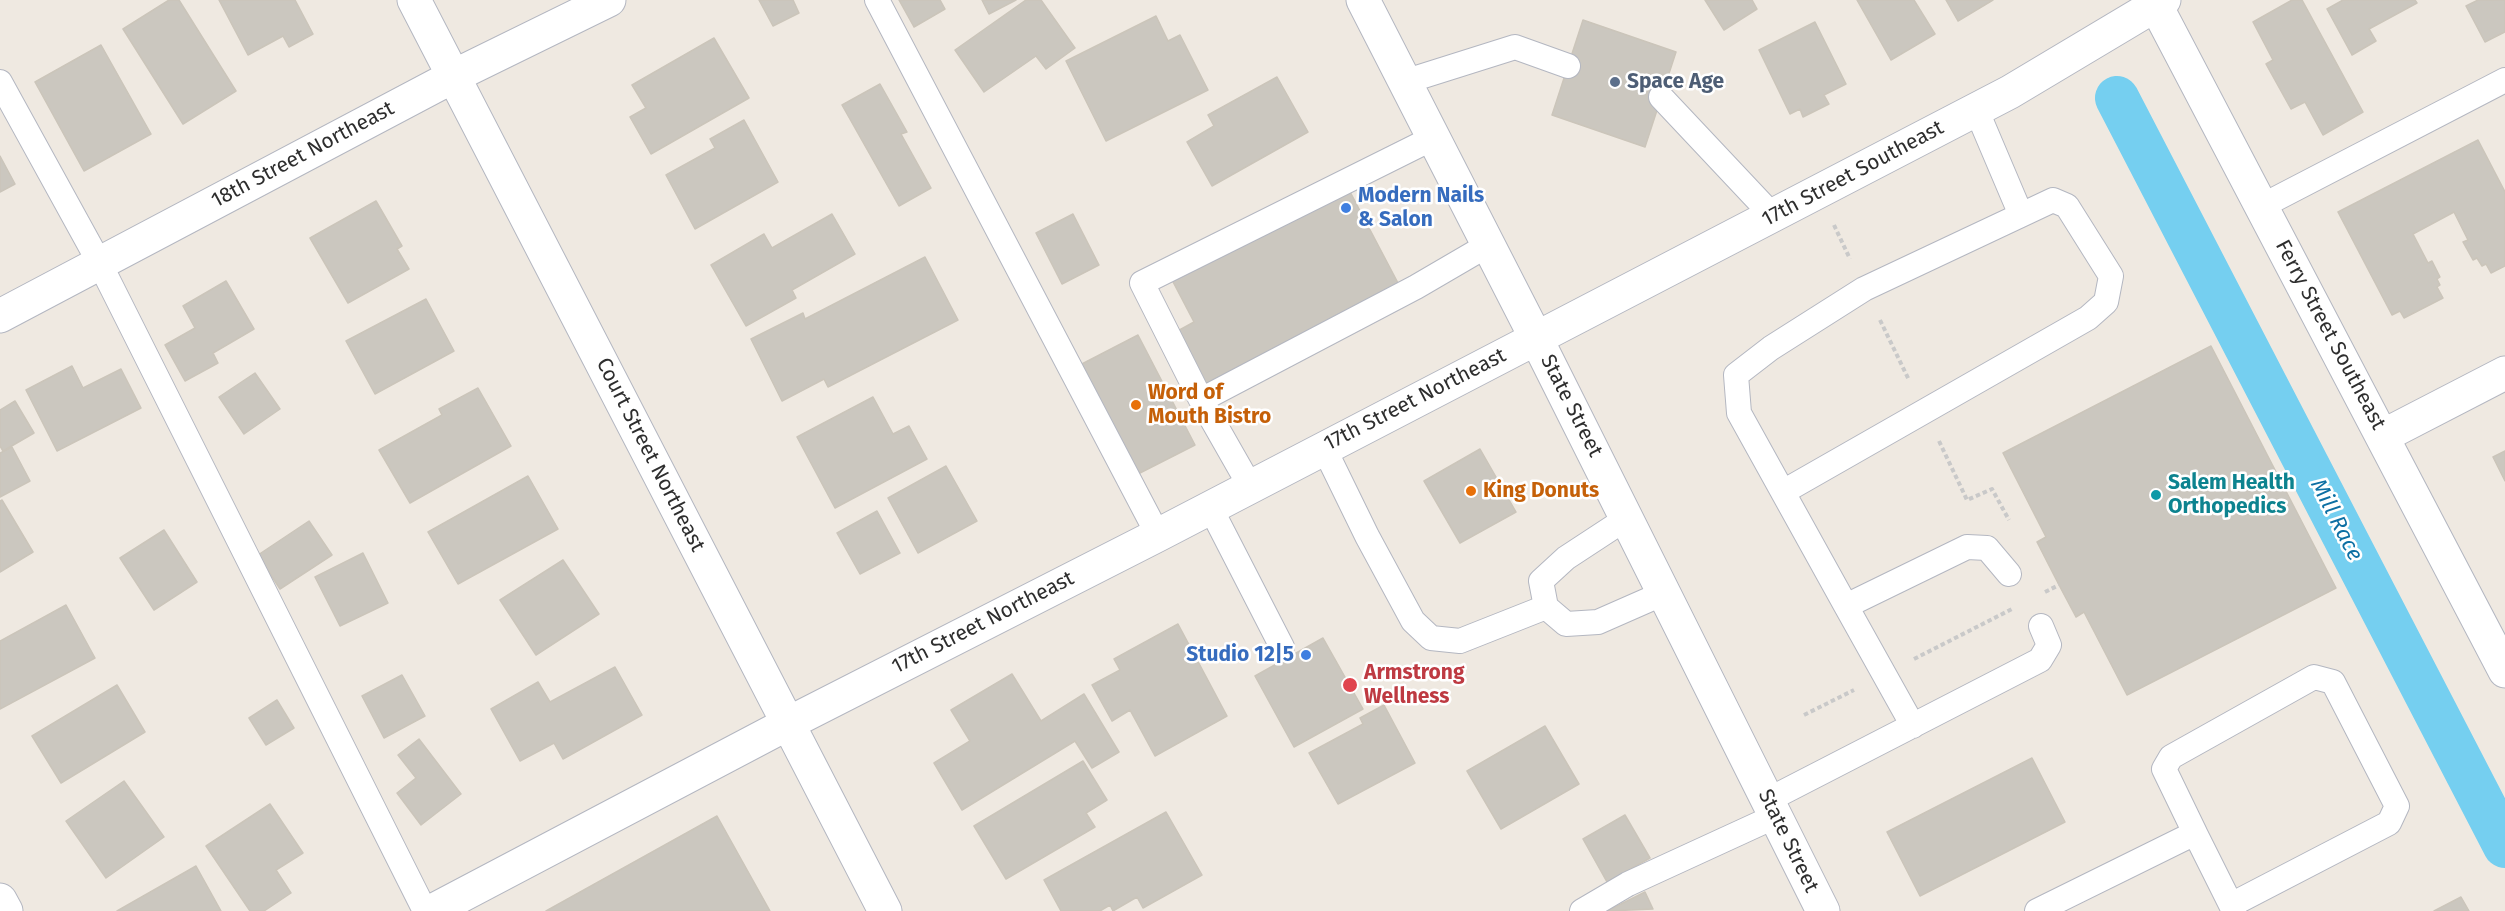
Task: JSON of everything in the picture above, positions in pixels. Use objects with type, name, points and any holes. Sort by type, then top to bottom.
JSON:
[{"type":"main road","name":"Court Street Northeast","points":[[414,0],[885,911]]},
{"type":"main road","name":"18th Street Northeast","points":[[0,316],[454,76],[609,0]]},
{"type":"main road","name":"State Street","points":[[1363,0],[1627,518],[1823,911]]},
{"type":"main road","name":"17th Street Southeast","points":[[1536,338],[2010,92],[2158,2]]},
{"type":"main road","name":"Ferry Street Southeast","points":[[2158,2],[2505,671]]},
{"type":"main road","name":"17th Street Northeast","points":[[432,911],[789,723],[1158,535],[1536,338]]},
{"type":"main road","points":[[2384,436],[2505,373]]},
{"type":"main road","points":[[0,900],[6,911]]},
{"type":"lane","points":[[877,0],[1158,535]]},
{"type":"lane","points":[[1404,82],[1515,47],[1568,66]]},
{"type":"lane","points":[[2262,206],[2505,80]]},
{"type":"lane","points":[[0,82],[99,262],[425,911]]},
{"type":"lane","points":[[1661,97],[1773,216]]},
{"type":"lane","points":[[1976,109],[2021,215]]},
{"type":"lane","points":[[1250,486],[1202,400],[1143,283],[1433,138]]},
{"type":"lane","points":[[1783,492],[2088,318],[2106,302],[2110,276],[2067,206],[2053,200],[1864,289],[1771,348],[1736,375],[1739,413],[1913,726]]},
{"type":"lane","points":[[1202,400],[1416,287],[1488,245]]},
{"type":"lane","points":[[1324,448],[1366,536],[1413,621],[1431,638],[1460,641],[1546,607]]},
{"type":"lane","points":[[1210,507],[1282,647]]},
{"type":"lane","points":[[1627,518],[1566,558],[1541,581],[1546,607],[1566,624],[1598,622],[1664,593]]},
{"type":"lane","points":[[1846,606],[1967,547],[1988,548],[2009,574]]},
{"type":"lane","points":[[1582,911],[1628,884],[1772,808],[1913,726],[2040,660],[2049,645],[2041,626]]},
{"type":"lane","points":[[2314,677],[2333,682],[2397,806],[2389,823],[2233,908],[2164,769],[2171,757],[2314,677]]},
{"type":"lane","points":[[2037,911],[2195,833]]},
{"type":"path","points":[[2038,596],[2060,585]]},
{"type":"path","points":[[1804,716],[2019,606]]},
{"type":"building","points":[[169,0],[179,0],[236,91],[183,124],[123,29]]},
{"type":"building","points":[[219,0],[295,0],[313,34],[289,47],[283,36],[248,55]]},
{"type":"building","points":[[759,0],[793,0],[799,13],[773,26]]},
{"type":"building","points":[[899,0],[940,0],[945,9],[914,27]]},
{"type":"building","points":[[982,0],[1016,0],[989,14]]},
{"type":"building","points":[[1026,0],[1041,0],[1075,48],[1046,69],[1036,56],[984,92],[955,50]]},
{"type":"building","points":[[1705,0],[1752,0],[1757,9],[1724,30]]},
{"type":"building","points":[[1857,0],[1914,0],[1935,34],[1891,60]]},
{"type":"building","points":[[1946,0],[1993,0],[1958,21]]},
{"type":"building","points":[[2292,0],[2302,0],[2363,112],[2323,135],[2305,102],[2291,109],[2266,64],[2273,60],[2253,22]]},
{"type":"building","points":[[2343,0],[2415,0],[2417,3],[2369,29],[2376,41],[2352,55],[2327,9]]},
{"type":"building","points":[[2478,0],[2505,0],[2505,32],[2485,42],[2466,6]]},
{"type":"building","points":[[1156,16],[1168,41],[1180,35],[1208,90],[1106,141],[1066,61]]},
{"type":"building","name":"Space Age","points":[[1583,20],[1676,52],[1645,147],[1552,115]]},
{"type":"building","points":[[1815,22],[1846,84],[1824,95],[1829,104],[1803,117],[1800,109],[1790,114],[1759,50]]},
{"type":"building","points":[[714,38],[749,98],[651,154],[630,117],[646,108],[632,85]]},
{"type":"building","points":[[101,45],[151,134],[84,171],[35,82]]},
{"type":"building","points":[[1277,77],[1308,132],[1212,186],[1187,142],[1214,126],[1208,115]]},
{"type":"building","points":[[880,84],[907,132],[901,134],[931,188],[899,206],[842,105]]},
{"type":"building","points":[[744,120],[778,182],[695,229],[666,175],[715,148],[710,139]]},
{"type":"building","points":[[2478,140],[2505,192],[2505,266],[2491,273],[2486,264],[2482,266],[2477,258],[2473,260],[2463,242],[2468,240],[2454,212],[2413,234],[2428,263],[2432,261],[2440,277],[2437,279],[2440,285],[2437,287],[2443,298],[2404,318],[2400,311],[2392,315],[2338,212]]},
{"type":"building","points":[[0,156],[15,184],[0,192]]},
{"type":"building","points":[[1347,186],[1398,283],[1201,386],[1174,333],[1194,322],[1171,278]]},
{"type":"building","points":[[376,201],[402,246],[397,249],[409,269],[348,303],[310,238]]},
{"type":"building","points":[[832,214],[855,254],[792,290],[796,298],[746,326],[711,265],[764,234],[772,248]]},
{"type":"building","points":[[1073,214],[1099,265],[1062,284],[1036,233]]},
{"type":"building","points":[[925,257],[958,320],[828,387],[824,379],[782,401],[751,339],[803,313],[805,319]]},
{"type":"building","points":[[226,281],[254,329],[213,353],[218,363],[185,381],[165,345],[195,328],[183,306]]},
{"type":"building","points":[[426,299],[454,351],[375,394],[346,341]]},
{"type":"building","name":"Word of Mouth Bistro","points":[[1138,335],[1195,445],[1136,475],[1078,366]]},
{"type":"building","name":"Salem Health Orthopedics","points":[[2211,346],[2336,588],[2127,695],[2084,612],[2076,617],[2059,585],[2037,542],[2046,537],[2003,453]]},
{"type":"building","points":[[72,366],[83,388],[121,369],[141,408],[57,451],[26,390]]},
{"type":"building","points":[[255,373],[280,409],[244,434],[219,397]]},
{"type":"building","points":[[478,388],[511,446],[410,503],[379,450],[442,415],[439,409]]},
{"type":"building","points":[[873,397],[893,434],[909,426],[927,459],[835,508],[797,437]]},
{"type":"building","points":[[15,401],[34,433],[3,451],[0,446],[0,410]]},
{"type":"building","points":[[12,447],[30,481],[0,497],[0,453]]},
{"type":"building","points":[[1480,449],[1516,512],[1460,543],[1424,481]]},
{"type":"building","points":[[2505,451],[2505,481],[2493,457]]},
{"type":"building","points":[[946,466],[977,521],[918,553],[888,498]]},
{"type":"building","points":[[528,476],[558,529],[458,584],[428,532]]},
{"type":"building","points":[[2,500],[33,552],[0,572],[0,501]]},
{"type":"building","points":[[877,511],[900,553],[860,574],[837,533]]},
{"type":"building","points":[[309,521],[332,555],[280,589],[258,555]]},
{"type":"building","points":[[164,530],[197,582],[154,610],[120,558]]},
{"type":"building","points":[[363,553],[388,603],[340,626],[315,577]]},
{"type":"building","points":[[563,560],[599,614],[536,655],[500,600]]},
{"type":"building","points":[[66,605],[95,658],[0,709],[0,641]]},
{"type":"building","points":[[1178,624],[1227,716],[1155,756],[1130,710],[1112,721],[1092,685],[1120,670],[1114,659]]},
{"type":"building","points":[[1323,638],[1363,709],[1294,747],[1255,676]]},
{"type":"building","points":[[615,667],[642,715],[563,759],[554,743],[520,761],[491,709],[538,682],[550,702]]},
{"type":"building","points":[[1012,674],[1041,721],[1084,694],[1119,752],[1092,768],[1075,741],[962,810],[934,763],[970,741],[951,710]]},
{"type":"building","points":[[402,675],[425,716],[384,738],[362,696]]},
{"type":"building","points":[[117,685],[145,732],[61,783],[32,736]]},
{"type":"building","points":[[277,700],[294,728],[266,745],[249,718]]},
{"type":"building","points":[[1384,705],[1415,763],[1338,804],[1309,753],[1363,724],[1360,718]]},
{"type":"building","points":[[1545,726],[1579,784],[1501,829],[1467,771]]},
{"type":"building","points":[[419,739],[461,794],[421,825],[397,793],[416,778],[398,755]]},
{"type":"building","points":[[2032,758],[2065,822],[1920,896],[1887,832]]},
{"type":"building","points":[[1083,761],[1107,800],[1086,813],[1095,827],[1006,879],[974,826]]},
{"type":"building","points":[[124,781],[164,837],[106,878],[66,821]]},
{"type":"building","points":[[270,804],[303,853],[276,870],[291,893],[264,911],[250,911],[206,846]]},
{"type":"building","points":[[1166,812],[1202,875],[1143,908],[1137,897],[1113,911],[1110,905],[1100,911],[1061,911],[1044,880]]},
{"type":"building","points":[[1625,815],[1650,858],[1607,882],[1583,839]]},
{"type":"building","points":[[717,816],[770,911],[546,911]]},
{"type":"building","points":[[196,866],[221,911],[117,911]]},
{"type":"building","points":[[1645,892],[1653,909],[1607,911]]},
{"type":"building","points":[[2461,897],[2469,911],[2434,911]]},
{"type":"waterway","name":"Mill Race","points":[[2117,98],[2505,846]]},
{"type":"place","name":"Space Age","points":[[1615,82]]},
{"type":"place","name":"Modern Nails & Salon","points":[[1346,208]]},
{"type":"place","name":"Word of Mouth Bistro","points":[[1136,405]]},
{"type":"place","name":"King Donuts","points":[[1471,491]]},
{"type":"place","name":"Salem Health Orthopedics","points":[[2156,495]]},
{"type":"place","name":"Studio 12|5","points":[[1306,655]]},
{"type":"place","name":"Armstrong Wellness","points":[[1350,685]]}]
